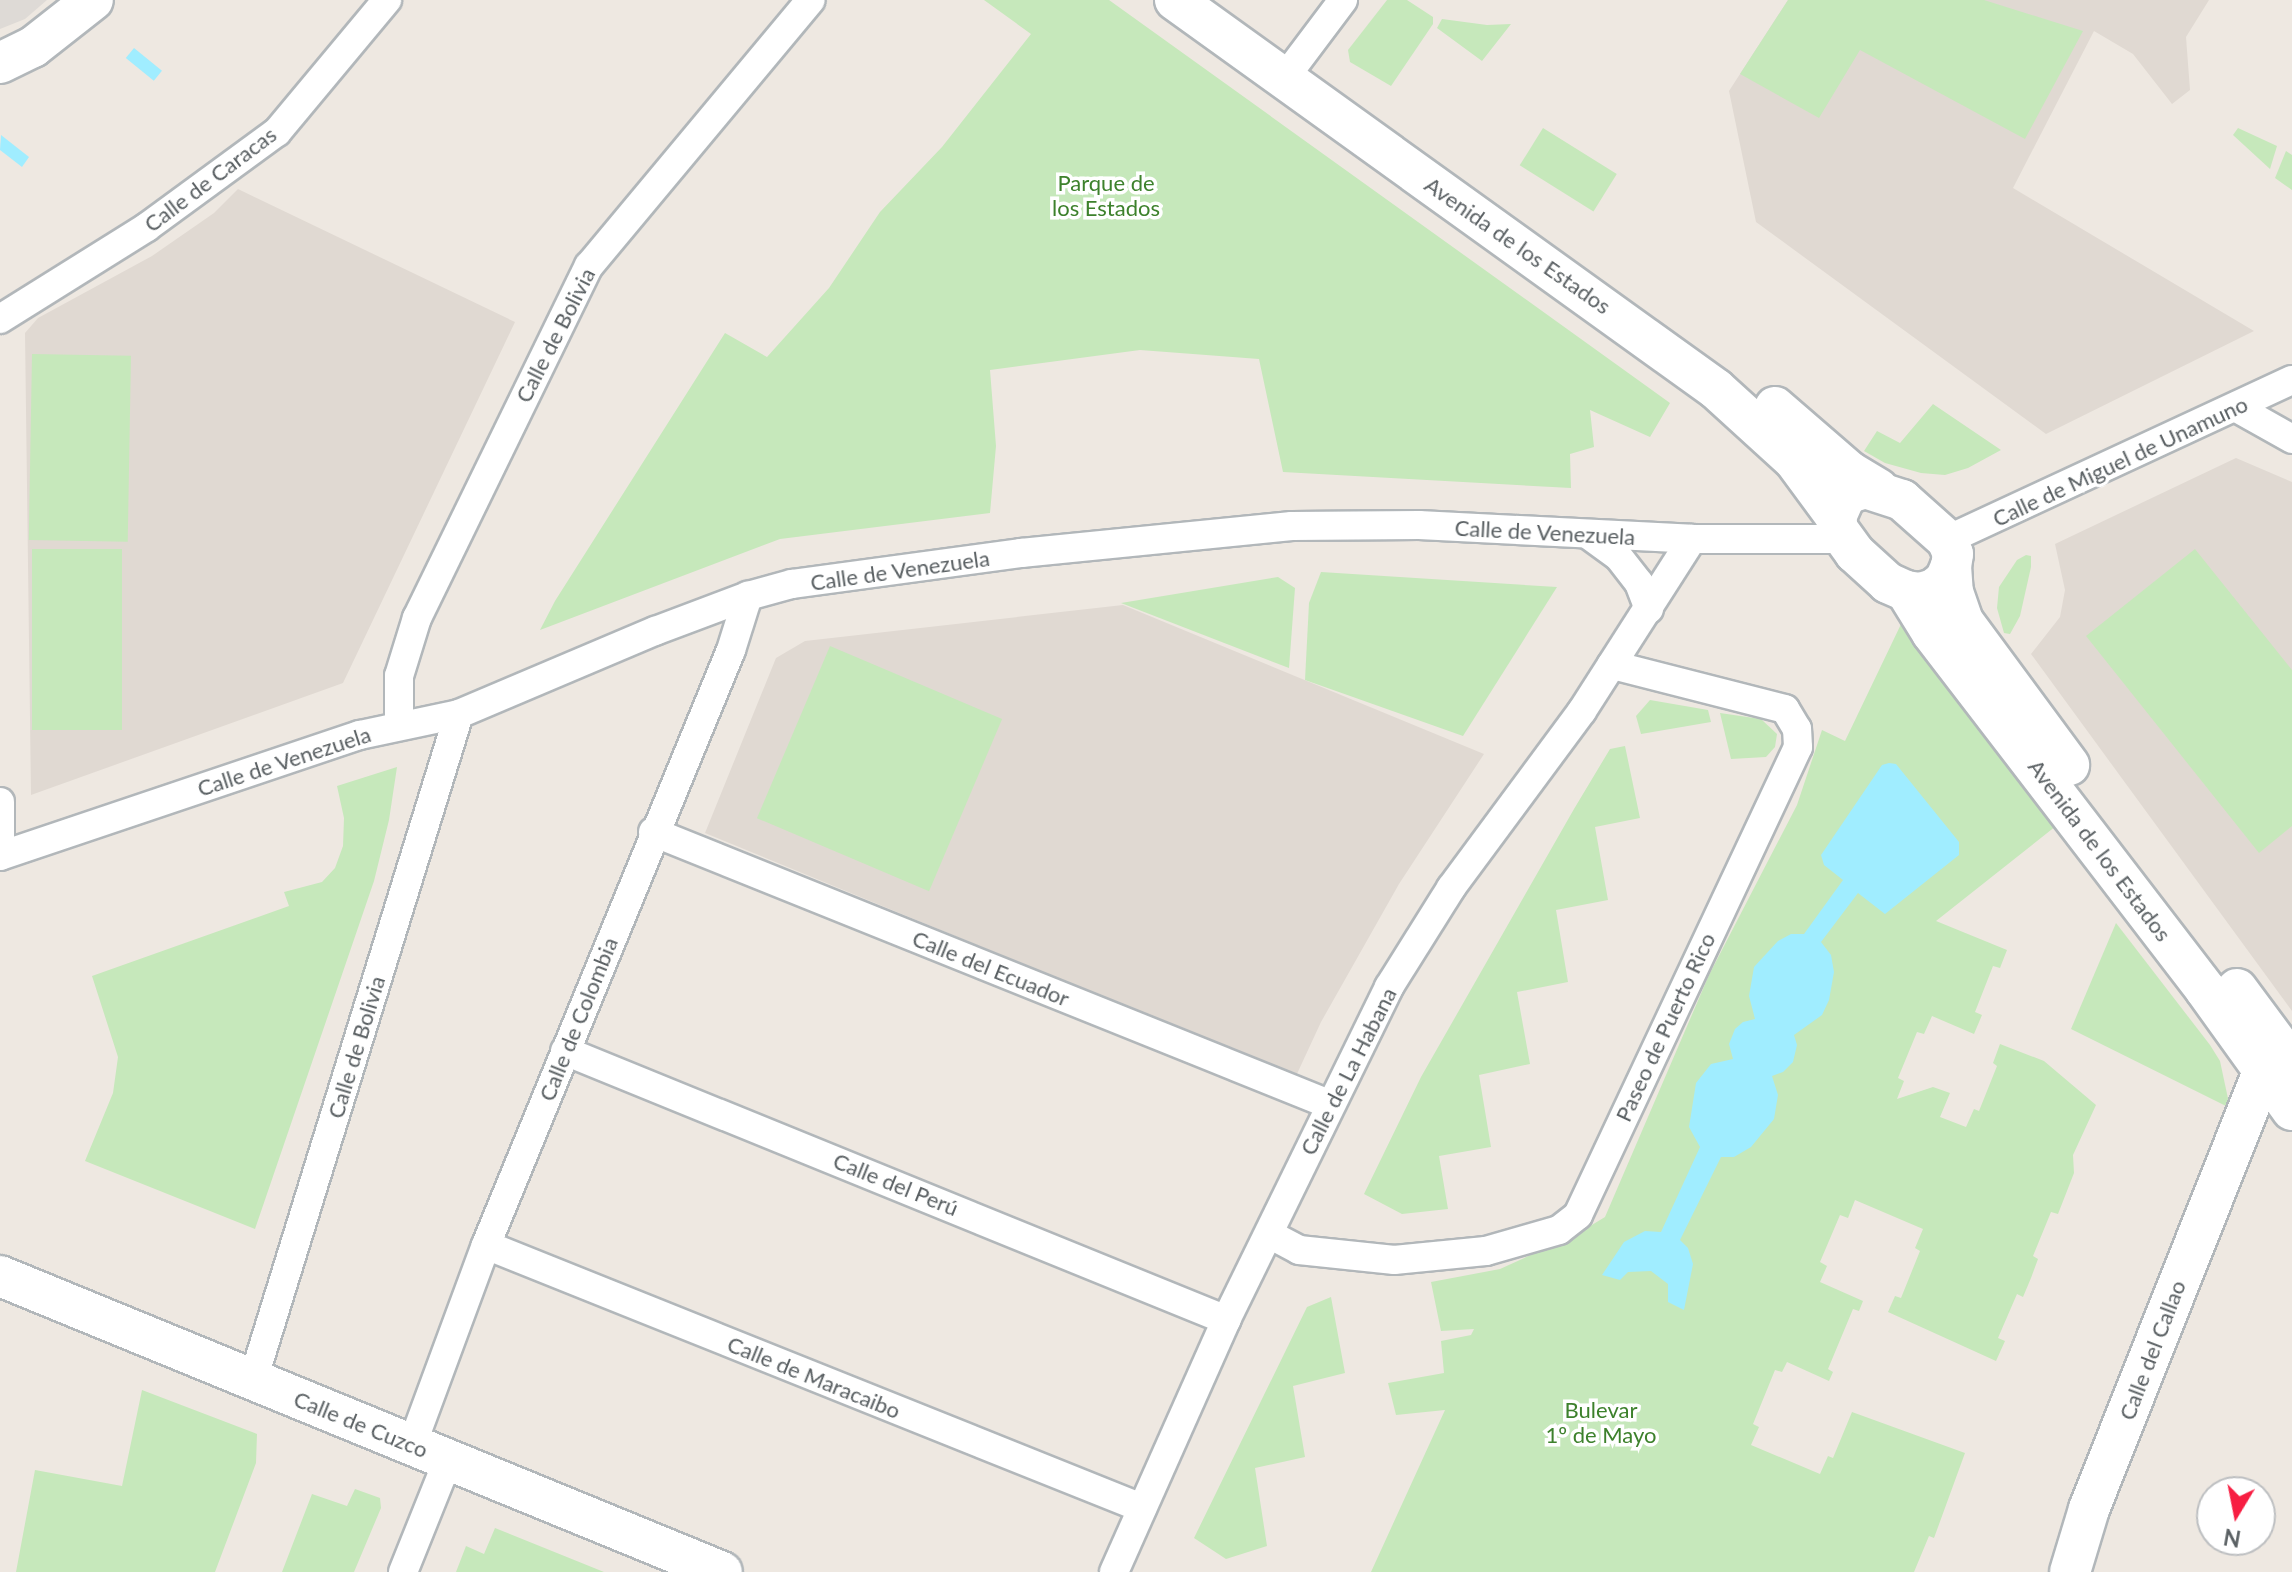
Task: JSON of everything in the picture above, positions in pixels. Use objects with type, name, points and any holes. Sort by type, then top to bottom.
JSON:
[{"type":"street","points":[[0,63],[33,47],[93,0]]},
{"type":"street","name":"Calle de Caracas","points":[[0,319],[147,227],[277,132],[387,0]]},
{"type":"street","name":"Calle de Bolivia","points":[[399,724],[399,676],[417,618],[589,266],[811,0]]},
{"type":"street","name":"Avenida de los Estados","points":[[1175,0],[1436,163],[1733,367],[1850,472],[1923,515],[1949,553],[1953,592],[1963,621],[2277,1059],[2292,1110]]},
{"type":"street","name":"Avenida de los Estados","points":[[1216,0],[1290,70],[1716,389],[1794,460],[1870,568],[1906,591],[1932,633],[2205,989],[2277,1059]]},
{"type":"street","points":[[1290,70],[1343,0]]},
{"type":"street","name":"Calle de Miguel de Unamuno","points":[[1949,553],[2292,380]]},
{"type":"street","points":[[2237,408],[2292,439]]},
{"type":"street","points":[[1840,528],[1849,493],[1865,488],[1878,489]]},
{"type":"street","name":"Calle de Venezuela","points":[[0,856],[399,724],[459,714],[748,596],[792,584],[1021,553],[1292,526],[1419,525],[1692,539],[1840,528]]},
{"type":"street","points":[[1590,536],[1618,556],[1639,583],[1649,609]]},
{"type":"street","name":"Calle de La Habana","points":[[1114,1572],[1226,1320],[1329,1104],[1389,987],[1451,888],[1612,665],[1692,539]]},
{"type":"street","points":[[1906,591],[1920,593],[1934,589],[1945,580],[1949,553]]},
{"type":"street","name":"Calle de Colombia","points":[[412,1445],[486,1245],[653,832],[731,650],[748,596]]},
{"type":"street","name":"Paseo de Puerto Rico","points":[[1269,1234],[1299,1250],[1394,1260],[1486,1251],[1559,1230],[1578,1215],[1798,747],[1797,729],[1785,709],[1612,665]]},
{"type":"street","name":"Calle de Bolivia","points":[[253,1380],[459,714]]},
{"type":"street","points":[[0,802],[0,856]]},
{"type":"street","name":"Calle del Ecuador","points":[[653,832],[1329,1104]]},
{"type":"street","name":"Calle del Perú","points":[[565,1051],[1226,1320]]},
{"type":"street","name":"Calle del Callao","points":[[2070,1572],[2089,1509],[2228,1154],[2277,1059]]},
{"type":"street","points":[[2241,1130],[2292,1125]]},
{"type":"street","name":"Calle de Maracaibo","points":[[486,1245],[1142,1508]]},
{"type":"street","name":"Calle de Cuzco","points":[[0,1276],[722,1572]]},
{"type":"street","points":[[403,1572],[448,1460]]},
{"type":"shaded area","points":[[0,0],[47,0],[25,19],[0,29]]},
{"type":"shaded area","points":[[1788,0],[2209,0],[2186,37],[2190,90],[2172,104],[2133,54],[2094,31],[2013,188],[2254,331],[2046,434],[1756,222],[1729,91]]},
{"type":"shaded area","points":[[238,189],[515,322],[343,683],[31,795],[25,333],[38,318],[152,256],[214,213]]},
{"type":"shaded area","points":[[2236,458],[2292,482],[2292,1011],[2031,654],[2060,617],[2065,590],[2055,544]]},
{"type":"shaded area","points":[[1123,605],[1484,754],[1399,884],[1321,1022],[1296,1076],[705,833],[776,658],[805,641]]},
{"type":"green space","name":"Parque de los Estados","points":[[984,0],[1109,0],[1670,403],[1650,437],[1590,410],[1594,447],[1570,454],[1571,488],[1283,472],[1259,359],[1140,350],[990,370],[996,446],[990,513],[780,539],[540,630],[555,601],[725,333],[767,357],[829,288],[880,212],[942,147],[1031,34]]},
{"type":"green space","points":[[1387,0],[1407,0],[1433,17],[1433,24],[1391,86],[1350,62],[1348,50]]},
{"type":"green space","points":[[1788,0],[1984,0],[2083,31],[2025,139],[1860,50],[1819,118],[1740,74]]},
{"type":"green space","points":[[1442,19],[1487,25],[1511,24],[1482,61],[1437,28]]},
{"type":"green space","points":[[1543,128],[1617,174],[1593,211],[1520,165]]},
{"type":"green space","points":[[2238,128],[2277,146],[2270,169],[2233,135]]},
{"type":"green space","points":[[2286,151],[2292,155],[2292,190],[2275,178]]},
{"type":"green space","points":[[32,354],[131,356],[128,542],[29,540]]},
{"type":"green space","points":[[1933,404],[2001,450],[1968,468],[1945,475],[1921,473],[1885,463],[1864,451],[1877,431],[1900,443]]},
{"type":"green space","points":[[32,549],[122,549],[122,730],[32,730]]},
{"type":"green space","points":[[2195,549],[2292,670],[2292,826],[2259,853],[2086,636]]},
{"type":"green space","points":[[2031,556],[2031,567],[2020,616],[2010,634],[2004,633],[1997,608],[1999,587],[2017,560]]},
{"type":"green space","points":[[1321,572],[1557,587],[1463,736],[1305,680],[1309,603]]},
{"type":"green space","points":[[1278,577],[1295,588],[1289,668],[1121,603]]},
{"type":"green space","name":"Bulevar 1º de Mayo","points":[[1903,620],[2056,826],[1936,921],[2007,950],[2000,968],[1993,966],[1975,1012],[1982,1015],[1974,1034],[1932,1016],[1924,1034],[1917,1032],[1898,1078],[1904,1081],[1897,1099],[1933,1087],[1950,1093],[1940,1117],[1966,1127],[1974,1109],[1979,1111],[1997,1066],[1993,1063],[2000,1044],[2044,1061],[2096,1105],[2073,1155],[2074,1173],[2058,1214],[2051,1212],[2033,1256],[2038,1259],[2031,1278],[2023,1297],[2017,1294],[1998,1338],[2005,1341],[1996,1361],[1888,1312],[1895,1296],[1901,1298],[1920,1251],[1915,1248],[1923,1229],[1855,1200],[1848,1218],[1840,1215],[1820,1262],[1827,1266],[1820,1282],[1863,1301],[1859,1311],[1853,1309],[1828,1369],[1833,1372],[1829,1381],[1787,1362],[1782,1372],[1775,1370],[1753,1424],[1759,1427],[1751,1445],[1820,1474],[1828,1456],[1833,1458],[1852,1412],[1965,1453],[1934,1538],[1929,1536],[1914,1572],[1371,1572],[1445,1410],[1396,1415],[1388,1383],[1444,1373],[1441,1341],[1471,1335],[1474,1329],[1441,1331],[1431,1282],[1500,1269],[1577,1234],[1605,1217],[1709,975],[1797,805],[1822,730],[1845,741]]},
{"type":"green space","points":[[830,646],[1002,719],[929,891],[757,818]]},
{"type":"green space","points":[[1650,700],[1708,710],[1711,722],[1641,734],[1636,716]]},
{"type":"green space","points":[[1720,713],[1761,719],[1777,734],[1775,747],[1766,757],[1731,759]]},
{"type":"green space","points":[[1625,746],[1640,818],[1595,827],[1608,900],[1556,910],[1568,982],[1517,992],[1530,1064],[1479,1075],[1491,1147],[1439,1156],[1448,1209],[1402,1214],[1364,1194],[1421,1077],[1574,809],[1610,749]]},
{"type":"green space","points":[[397,767],[389,820],[374,881],[255,1229],[85,1161],[113,1093],[118,1057],[92,976],[289,906],[284,892],[322,882],[335,868],[343,846],[344,818],[337,786]]},
{"type":"green space","points":[[2116,923],[2220,1061],[2230,1108],[2071,1029]]},
{"type":"green space","points":[[1331,1297],[1345,1373],[1293,1386],[1305,1457],[1255,1468],[1267,1546],[1226,1559],[1194,1538],[1307,1307]]},
{"type":"green space","points":[[142,1390],[257,1434],[256,1463],[215,1572],[16,1572],[35,1470],[122,1486]]},
{"type":"green space","points":[[355,1489],[380,1498],[381,1508],[354,1572],[282,1572],[312,1494],[347,1506]]},
{"type":"green space","points":[[495,1528],[604,1572],[456,1572],[466,1546],[484,1554]]},
{"type":"water","points":[[134,48],[162,71],[154,81],[126,58]]},
{"type":"water","points":[[1,135],[29,157],[22,167],[0,150]]},
{"type":"water","points":[[1896,764],[1959,842],[1959,855],[1885,914],[1858,893],[1821,942],[1831,955],[1834,972],[1829,1000],[1822,1015],[1794,1035],[1797,1045],[1793,1062],[1783,1072],[1772,1076],[1778,1095],[1774,1119],[1751,1147],[1734,1157],[1721,1157],[1680,1240],[1688,1248],[1693,1264],[1684,1310],[1668,1302],[1668,1284],[1651,1271],[1628,1272],[1620,1280],[1602,1275],[1624,1242],[1645,1231],[1661,1232],[1700,1147],[1689,1127],[1696,1083],[1711,1064],[1733,1059],[1729,1044],[1735,1029],[1743,1022],[1755,1019],[1749,996],[1754,967],[1778,941],[1791,934],[1804,934],[1843,880],[1824,865],[1821,855],[1882,765]]}]
